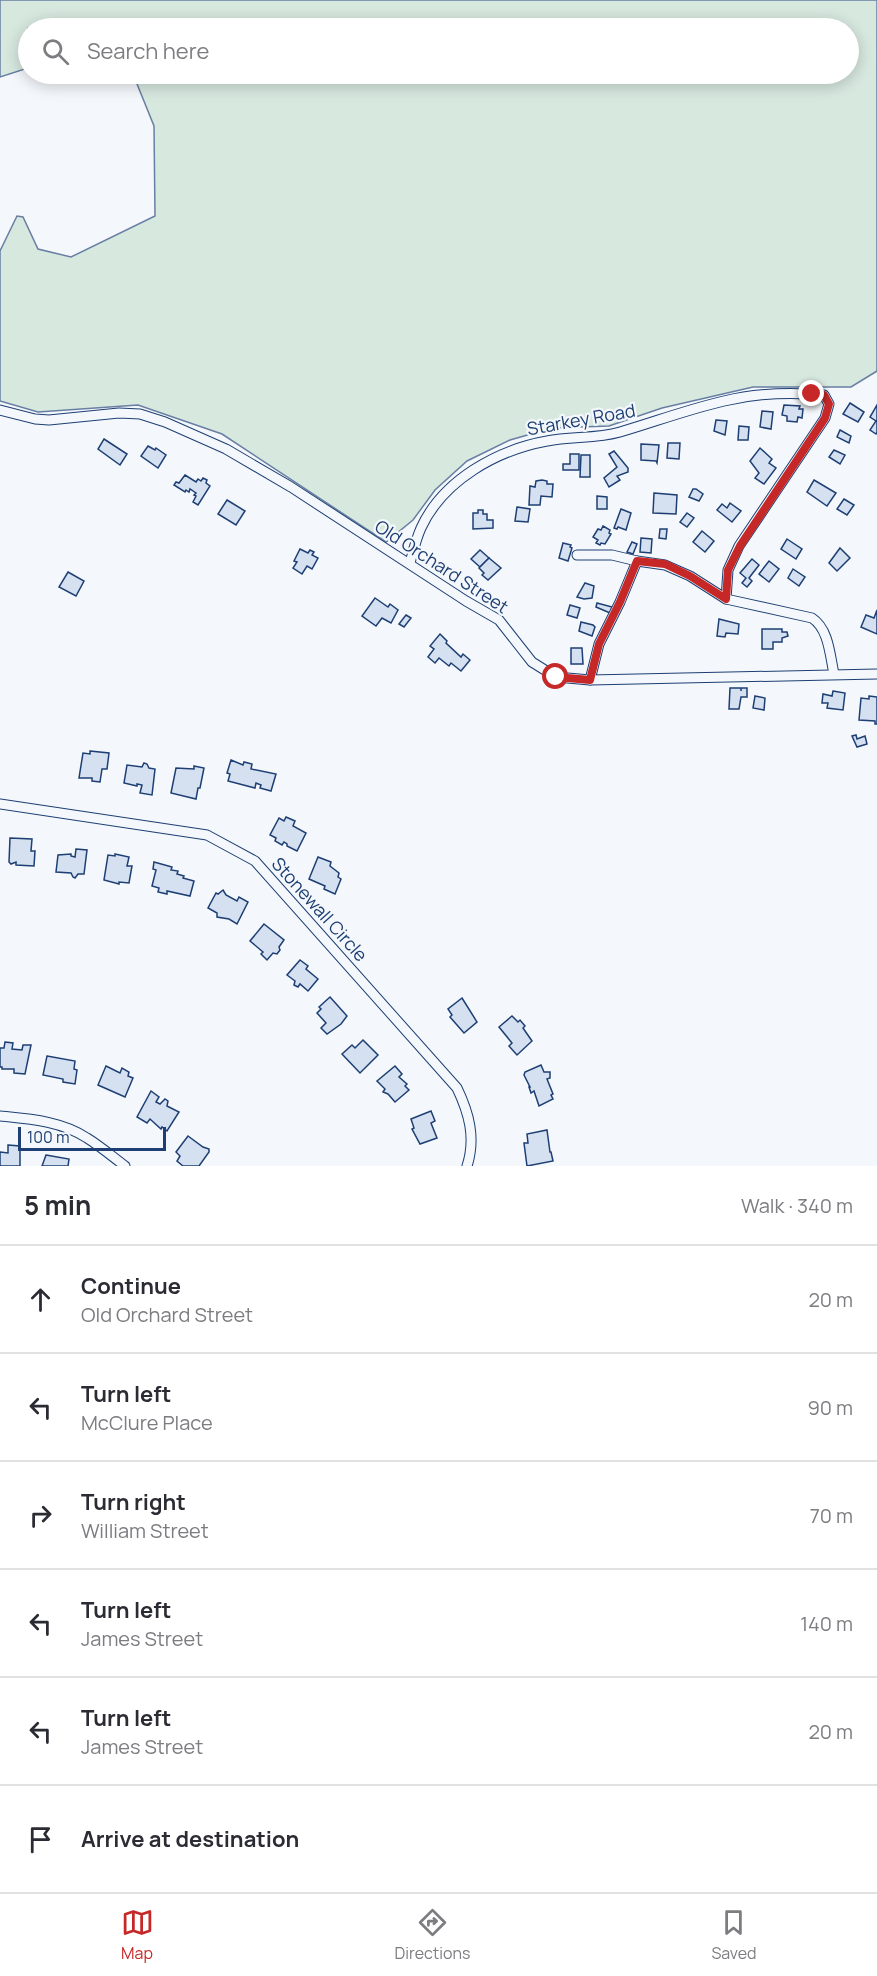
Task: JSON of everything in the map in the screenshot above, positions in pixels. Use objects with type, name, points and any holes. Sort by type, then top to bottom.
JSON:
[{"type":"street","name":"Starkey Road","points":[[410,563],[421,528],[437,503],[459,480],[494,457],[549,440],[610,435],[724,401],[777,393],[824,395],[829,404],[825,418],[740,546],[728,570],[726,599]]},
{"type":"street","name":"Old Orchard Street","points":[[0,410],[35,419],[64,420],[119,413],[140,414],[165,422],[235,455],[291,487],[466,601],[500,620],[532,662],[556,677],[590,680],[877,674]]},
{"type":"street","points":[[577,555],[612,555],[665,564],[690,576],[726,599],[812,618],[819,622],[825,633],[834,674]]},
{"type":"street","points":[[590,680],[599,644],[637,561]]},
{"type":"street","name":"Stonewall Circle","points":[[0,804],[207,835],[255,861],[457,1088],[468,1110],[471,1130],[467,1166]]},
{"type":"street","points":[[0,1116],[38,1119],[61,1125],[86,1137],[125,1166]]},
{"type":"shaded area","points":[[0,0],[877,0],[877,371],[851,387],[753,387],[662,408],[609,426],[552,428],[510,440],[467,461],[435,490],[413,520],[386,542],[222,434],[138,405],[38,412],[0,401],[0,251],[17,216],[23,217],[38,249],[71,257],[155,216],[154,126],[137,84],[859,84],[859,18],[18,18],[18,71],[0,77]]},
{"type":"building","points":[[850,403],[864,412],[858,422],[843,414]]},
{"type":"building","points":[[784,405],[800,406],[799,409],[803,409],[802,418],[798,417],[797,422],[787,421],[787,416],[782,415]]},
{"type":"building","points":[[877,405],[876,434],[870,430],[876,421],[870,417]]},
{"type":"building","points":[[762,411],[773,412],[771,429],[760,427]]},
{"type":"building","points":[[716,420],[727,421],[725,435],[714,431]]},
{"type":"building","points":[[739,426],[749,427],[748,440],[738,440]]},
{"type":"building","points":[[840,430],[851,436],[849,443],[837,437]]},
{"type":"building","points":[[104,439],[127,454],[120,465],[98,449]]},
{"type":"building","points":[[668,443],[680,443],[679,459],[667,458]]},
{"type":"building","points":[[641,444],[659,445],[657,463],[641,460]]},
{"type":"building","points":[[148,446],[166,455],[158,468],[141,456]]},
{"type":"building","points":[[760,448],[772,459],[769,463],[776,468],[764,484],[755,478],[759,473],[750,461]]},
{"type":"building","points":[[834,450],[845,455],[840,464],[829,457]]},
{"type":"building","points":[[614,451],[628,468],[628,472],[617,476],[620,480],[609,487],[604,478],[617,467],[609,454]]},
{"type":"building","points":[[570,454],[579,454],[579,470],[563,470],[563,464],[570,464]]},
{"type":"building","points":[[581,455],[590,455],[590,477],[580,477]]},
{"type":"building","points":[[185,475],[196,482],[203,478],[210,486],[198,505],[193,502],[196,493],[190,489],[189,492],[186,490],[185,492],[174,485],[176,482],[179,483]]},
{"type":"building","points":[[814,480],[836,493],[827,506],[807,492]]},
{"type":"building","points":[[536,481],[547,481],[547,484],[553,484],[552,497],[541,496],[540,505],[529,505],[530,486],[535,487]]},
{"type":"building","points":[[693,489],[703,494],[699,501],[689,497]]},
{"type":"building","points":[[654,493],[677,495],[676,514],[653,513]]},
{"type":"building","points":[[597,496],[607,497],[607,509],[597,509]]},
{"type":"building","points":[[844,499],[854,505],[847,515],[837,509]]},
{"type":"building","points":[[227,500],[245,511],[236,525],[218,514]]},
{"type":"building","points":[[730,503],[741,511],[732,522],[717,510],[722,504],[727,508]]},
{"type":"building","points":[[517,507],[530,509],[528,522],[515,521]]},
{"type":"building","points":[[621,509],[631,513],[626,530],[614,528]]},
{"type":"building","points":[[478,510],[483,510],[483,514],[487,514],[487,520],[493,520],[493,528],[473,529],[473,513],[478,513]]},
{"type":"building","points":[[687,513],[694,518],[687,527],[680,522]]},
{"type":"building","points":[[603,526],[610,530],[611,534],[605,544],[600,545],[593,537]]},
{"type":"building","points":[[660,529],[667,529],[666,539],[659,538]]},
{"type":"building","points":[[702,531],[714,541],[705,552],[693,542]]},
{"type":"building","points":[[641,538],[652,539],[651,553],[640,552]]},
{"type":"building","points":[[787,539],[802,549],[796,559],[781,549]]},
{"type":"building","points":[[632,542],[637,544],[633,554],[627,552]]},
{"type":"building","points":[[563,543],[571,545],[572,548],[568,561],[559,558]]},
{"type":"building","points":[[840,548],[850,558],[837,571],[829,563]]},
{"type":"building","points":[[300,549],[308,553],[310,550],[314,552],[312,555],[318,558],[312,569],[307,566],[302,574],[293,568]]},
{"type":"building","points":[[480,550],[489,558],[480,567],[471,559]]},
{"type":"building","points":[[489,558],[501,568],[488,580],[479,568]]},
{"type":"building","points":[[752,559],[759,565],[749,578],[752,581],[747,587],[742,583],[746,578],[740,573]]},
{"type":"building","points":[[769,561],[779,569],[769,582],[759,574]]},
{"type":"building","points":[[793,569],[805,577],[799,586],[788,578]]},
{"type":"building","points":[[68,572],[84,581],[76,596],[59,587]]},
{"type":"building","points":[[585,583],[594,586],[592,598],[577,597]]},
{"type":"building","points":[[375,598],[388,607],[390,604],[398,610],[391,623],[382,618],[376,626],[362,616]]},
{"type":"building","points":[[597,603],[612,607],[610,613],[596,607]]},
{"type":"building","points":[[570,605],[580,608],[577,618],[567,615]]},
{"type":"building","points":[[877,610],[877,634],[861,627],[866,615],[874,618]]},
{"type":"building","points":[[406,615],[411,618],[404,627],[399,624]]},
{"type":"building","points":[[719,619],[739,624],[738,634],[726,633],[725,637],[717,636]]},
{"type":"building","points":[[581,622],[595,627],[592,636],[579,631]]},
{"type":"building","points":[[762,629],[782,629],[782,632],[787,632],[788,636],[782,638],[782,642],[773,642],[773,649],[762,649]]},
{"type":"building","points":[[440,634],[461,657],[463,654],[470,660],[461,671],[451,663],[449,666],[439,658],[435,663],[428,657],[434,649],[430,646]]},
{"type":"building","points":[[571,648],[582,648],[583,664],[571,664]]},
{"type":"building","points":[[730,688],[747,688],[747,697],[741,697],[739,709],[729,709]]},
{"type":"building","points":[[833,691],[845,693],[843,710],[827,708],[828,703],[822,703],[823,694],[832,696]]},
{"type":"building","points":[[755,696],[765,698],[764,710],[753,708]]},
{"type":"building","points":[[869,696],[877,697],[877,724],[875,721],[859,720],[861,698],[869,699]]},
{"type":"building","points":[[856,735],[857,739],[865,736],[867,744],[857,747],[852,736]]},
{"type":"building","points":[[90,751],[109,753],[107,769],[102,769],[100,782],[92,781],[92,778],[79,778],[83,753],[90,754]]},
{"type":"building","points":[[231,760],[243,765],[244,762],[252,764],[251,769],[276,774],[271,791],[260,788],[261,785],[256,783],[255,788],[228,781],[230,774],[227,773]]},
{"type":"building","points":[[144,763],[149,768],[155,769],[152,795],[140,793],[142,785],[124,783],[127,765],[142,767]]},
{"type":"building","points":[[194,766],[204,768],[196,799],[171,793],[176,768],[194,769]]},
{"type":"building","points":[[286,817],[295,821],[293,826],[306,833],[297,851],[284,842],[282,845],[275,841],[276,838],[270,835],[279,818],[284,821]]},
{"type":"building","points":[[10,838],[32,839],[31,851],[35,851],[34,866],[16,865],[16,862],[11,864],[9,862]]},
{"type":"building","points":[[76,849],[87,850],[84,874],[78,874],[75,878],[71,873],[56,872],[58,855],[71,854],[75,857]]},
{"type":"building","points":[[115,854],[129,857],[127,866],[132,866],[129,883],[119,882],[119,884],[104,880],[108,855],[115,856]]},
{"type":"building","points":[[318,857],[331,862],[330,866],[339,873],[338,877],[341,879],[335,894],[324,889],[325,886],[309,879]]},
{"type":"building","points":[[154,862],[172,867],[171,870],[178,871],[177,874],[184,876],[183,878],[194,881],[190,896],[167,891],[167,894],[158,892],[159,888],[152,886],[156,870],[153,869]]},
{"type":"building","points":[[223,890],[226,895],[237,901],[239,897],[248,902],[237,924],[229,919],[217,917],[217,913],[208,908],[216,893]]},
{"type":"building","points":[[264,924],[284,940],[277,954],[273,953],[267,960],[261,954],[263,952],[250,941]]},
{"type":"building","points":[[300,960],[308,966],[306,969],[318,979],[308,991],[300,984],[298,987],[294,985],[295,981],[287,975]]},
{"type":"building","points":[[330,997],[347,1016],[341,1024],[327,1034],[321,1028],[326,1023],[317,1013],[321,1009],[319,1007]]},
{"type":"building","points":[[462,998],[477,1022],[464,1033],[450,1017],[452,1015],[448,1009]]},
{"type":"building","points":[[512,1016],[525,1026],[523,1028],[532,1041],[517,1055],[509,1046],[512,1043],[499,1027]]},
{"type":"building","points":[[363,1040],[378,1055],[360,1073],[342,1054],[352,1045],[355,1048]]},
{"type":"building","points":[[5,1042],[13,1043],[12,1049],[22,1050],[23,1045],[31,1045],[25,1074],[14,1073],[14,1069],[0,1067],[0,1048],[4,1048]]},
{"type":"building","points":[[47,1056],[75,1061],[74,1069],[77,1070],[75,1084],[43,1075]]},
{"type":"building","points":[[541,1065],[544,1072],[550,1072],[550,1078],[547,1079],[553,1099],[539,1106],[534,1091],[531,1093],[524,1075],[525,1072]]},
{"type":"building","points":[[106,1066],[120,1073],[122,1068],[129,1072],[128,1076],[133,1078],[125,1097],[98,1085]]},
{"type":"building","points":[[395,1066],[402,1074],[399,1077],[407,1084],[405,1086],[409,1090],[395,1102],[383,1092],[385,1089],[377,1081]]},
{"type":"building","points":[[151,1091],[159,1097],[156,1102],[160,1104],[165,1099],[168,1101],[167,1106],[179,1112],[167,1131],[162,1127],[161,1129],[150,1119],[147,1123],[137,1117]]},
{"type":"building","points":[[431,1111],[435,1121],[431,1123],[437,1138],[420,1144],[412,1129],[414,1128],[411,1119]]},
{"type":"building","points":[[547,1130],[553,1161],[527,1166],[524,1143],[528,1143],[527,1134]]},
{"type":"building","points":[[188,1136],[209,1149],[199,1166],[183,1166],[177,1161],[180,1156],[176,1152]]},
{"type":"building","points":[[8,1145],[20,1146],[20,1166],[0,1166],[0,1152],[8,1153]]},
{"type":"building","points":[[46,1155],[69,1159],[68,1166],[42,1166]]},
{"type":"route","points":[[556,677],[590,680],[599,644],[637,561],[665,564],[690,576],[726,599],[728,570],[740,546],[825,418],[829,404],[824,395],[812,394]]}]
